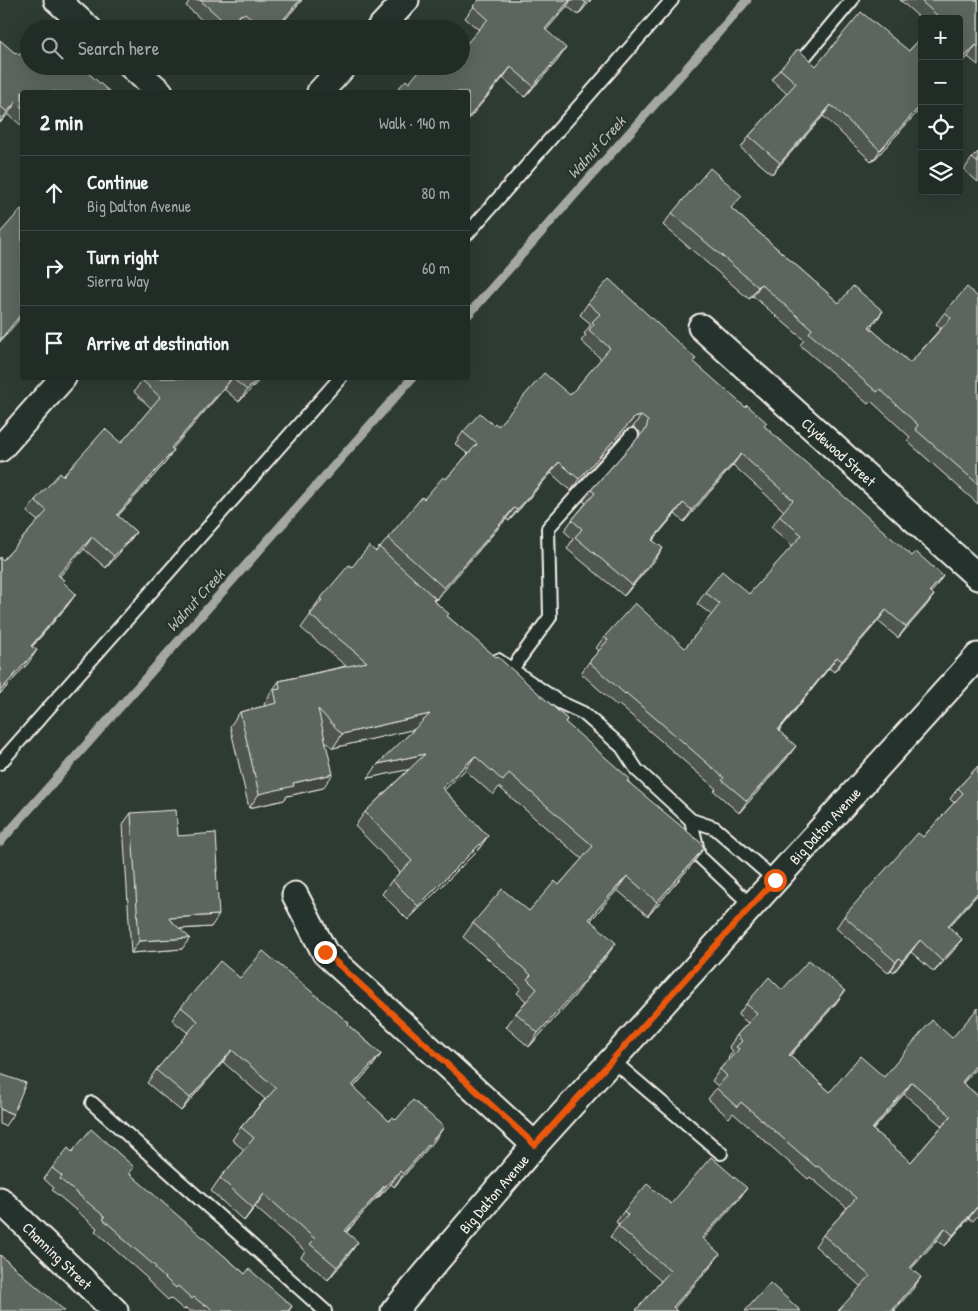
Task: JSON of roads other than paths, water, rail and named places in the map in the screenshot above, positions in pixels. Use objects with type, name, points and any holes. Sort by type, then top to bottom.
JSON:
[{"type":"street","points":[[57,0],[79,20]]},
{"type":"street","points":[[387,20],[406,0]]},
{"type":"street","points":[[141,75],[158,90]]},
{"type":"street","points":[[322,90],[336,75]]},
{"type":"street","name":"Clydewood Street","points":[[700,327],[978,577]]},
{"type":"street","points":[[0,449],[61,380]]},
{"type":"street","name":"Big Dalton Avenue","points":[[394,1311],[535,1145],[978,656]]},
{"type":"street","points":[[295,896],[325,952],[535,1145]]},
{"type":"street","name":"Channing Street","points":[[0,1200],[115,1311]]},
{"type":"lane","points":[[470,231],[672,0]]},
{"type":"lane","points":[[806,55],[852,0]]},
{"type":"lane","points":[[0,763],[338,380]]},
{"type":"lane","points":[[512,669],[550,617],[548,528],[632,435]]},
{"type":"lane","points":[[491,655],[558,702],[583,713],[622,747],[637,770],[691,820],[715,828],[775,880]]},
{"type":"lane","points":[[691,820],[699,856],[752,906]]},
{"type":"lane","points":[[612,1060],[721,1153]]},
{"type":"lane","points":[[92,1103],[325,1311]]},
{"type":"waterway","name":"Walnut Creek","points":[[470,313],[747,0]]},
{"type":"waterway","name":"Walnut Creek","points":[[0,842],[410,380]]}]
